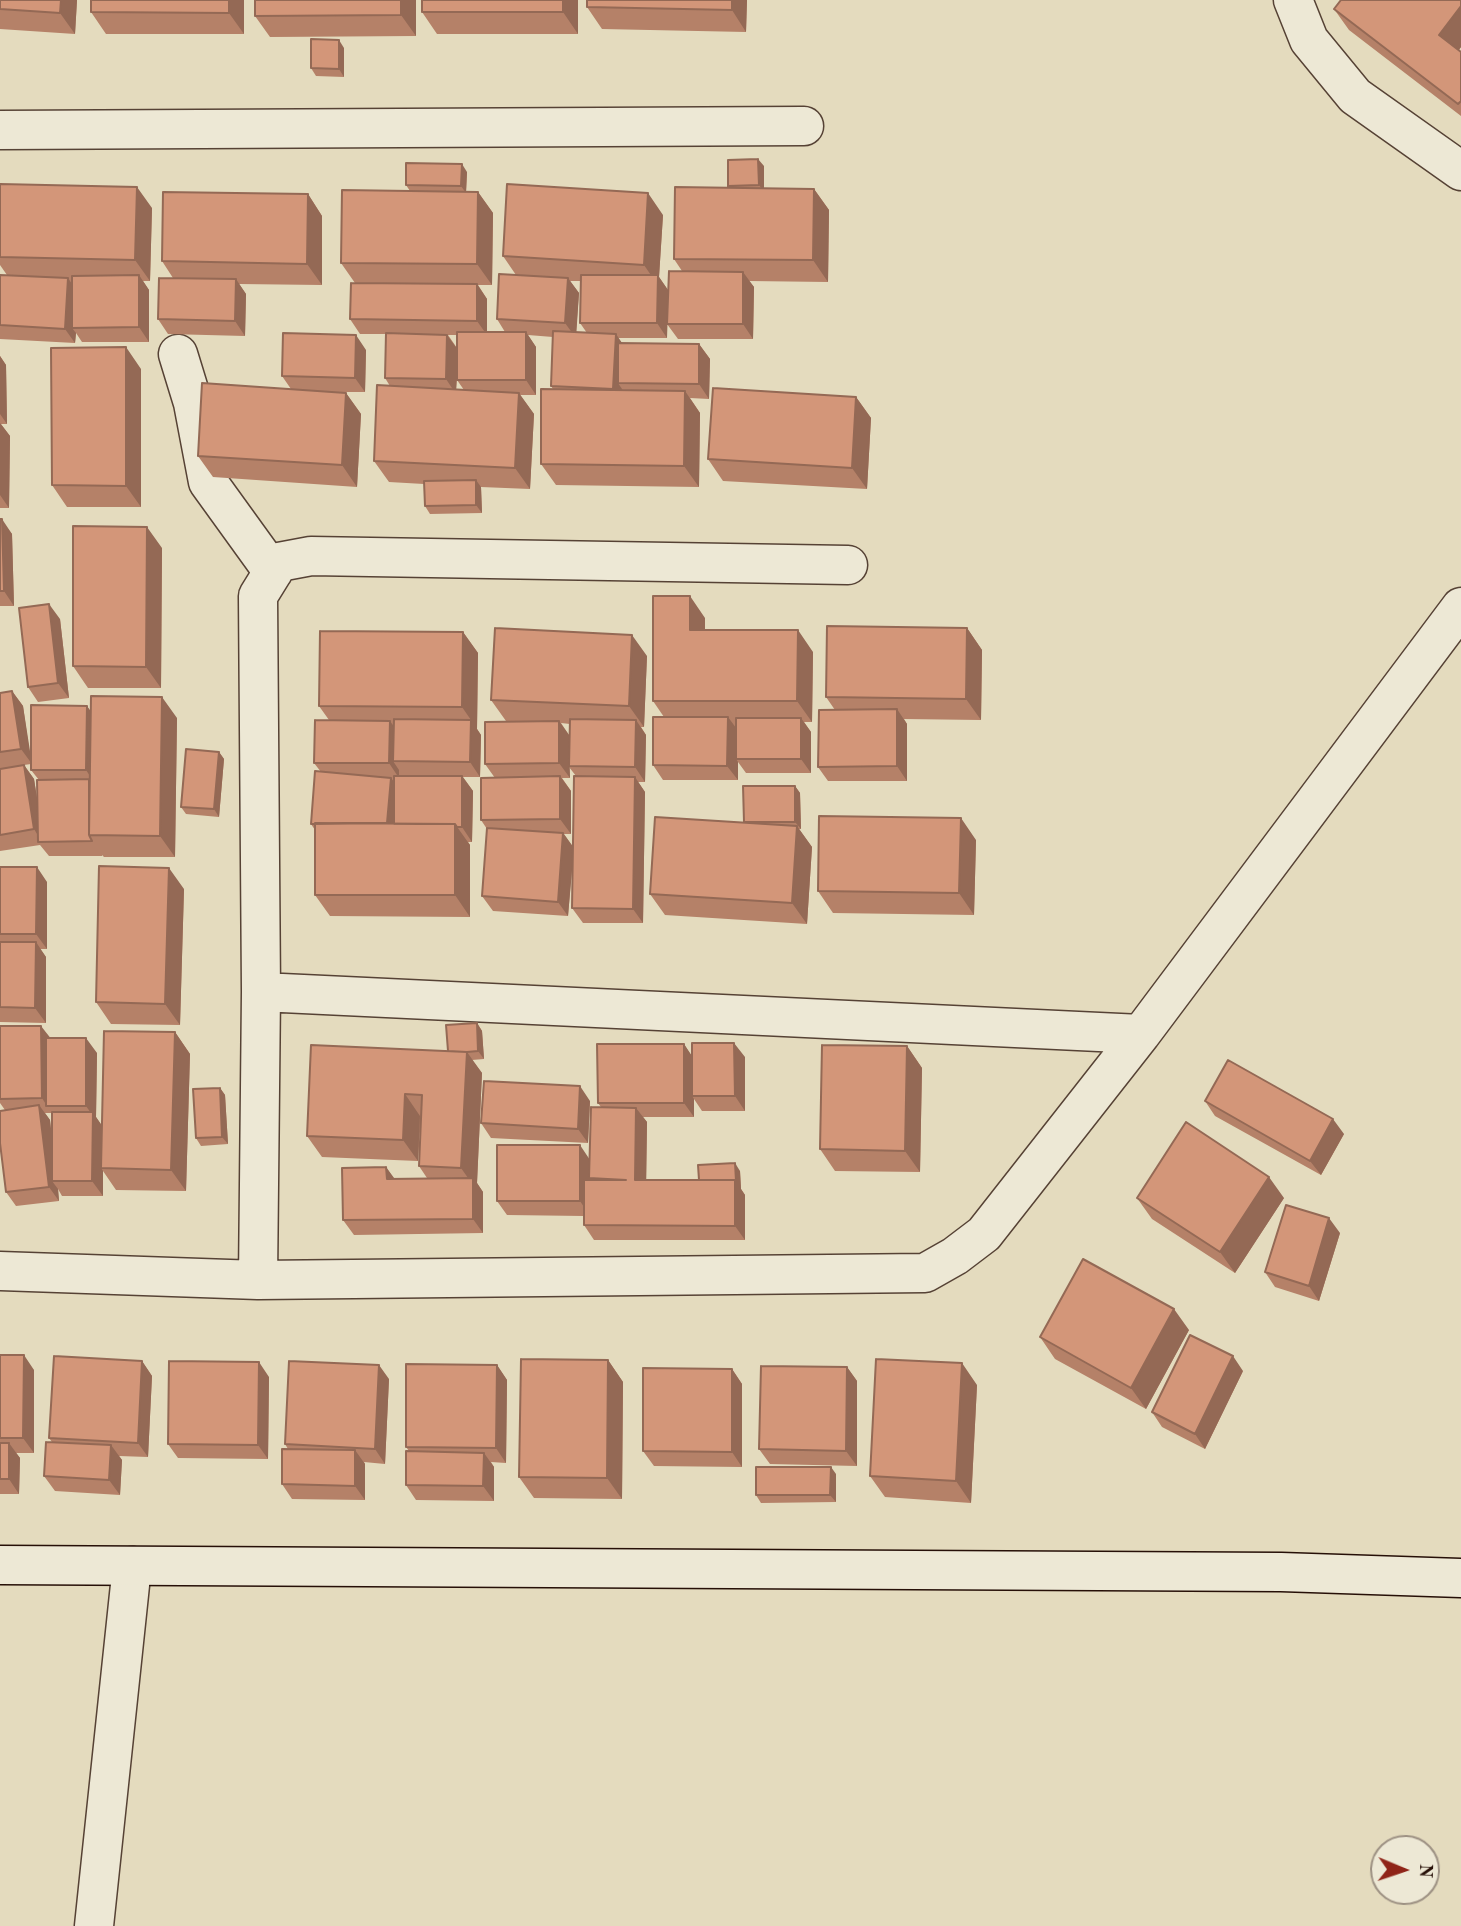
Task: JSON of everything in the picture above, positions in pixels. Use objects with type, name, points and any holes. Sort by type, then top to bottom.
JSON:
[{"type":"street","points":[[1293,0],[1309,40],[1355,96],[1461,171]]},
{"type":"street","points":[[0,130],[804,126]]},
{"type":"street","points":[[178,354],[193,403],[208,482],[273,572]]},
{"type":"street","points":[[258,1280],[261,992],[258,596],[279,562],[311,556],[848,565]]},
{"type":"street","points":[[0,1271],[258,1280],[925,1273],[955,1256],[984,1234],[1141,1034],[1461,607]]},
{"type":"street","points":[[261,992],[1141,1034]]},
{"type":"street","points":[[0,1565],[1281,1572],[1461,1578]]},
{"type":"street","points":[[94,1926],[132,1566]]},
{"type":"building","points":[[0,0],[61,0],[60,13],[0,9]]},
{"type":"building","points":[[91,0],[229,0],[229,13],[91,12]]},
{"type":"building","points":[[255,0],[401,0],[401,15],[255,16]]},
{"type":"building","points":[[422,0],[563,0],[563,12],[422,12]]},
{"type":"building","points":[[587,0],[732,0],[732,10],[587,7]]},
{"type":"building","points":[[1341,0],[1461,0],[1461,6],[1439,35],[1461,52],[1461,101],[1458,104],[1334,9]]},
{"type":"building","points":[[311,39],[339,40],[339,69],[311,68]]},
{"type":"building","points":[[758,159],[759,185],[728,186],[728,160]]},
{"type":"building","points":[[406,163],[462,164],[461,186],[406,185]]},
{"type":"building","points":[[0,184],[137,187],[135,260],[0,257]]},
{"type":"building","points":[[507,184],[648,193],[644,265],[503,256]]},
{"type":"building","points":[[675,187],[814,189],[813,260],[674,259]]},
{"type":"building","points":[[342,190],[478,192],[477,264],[341,263]]},
{"type":"building","points":[[163,192],[308,194],[307,264],[162,261]]},
{"type":"building","points":[[669,271],[743,272],[743,324],[667,324]]},
{"type":"building","points":[[499,274],[568,278],[565,323],[497,319]]},
{"type":"building","points":[[0,275],[68,278],[65,329],[0,325]]},
{"type":"building","points":[[139,275],[139,327],[72,328],[72,276]]},
{"type":"building","points":[[581,275],[658,275],[657,323],[580,323]]},
{"type":"building","points":[[159,278],[236,279],[235,321],[158,319]]},
{"type":"building","points":[[351,283],[477,284],[477,321],[350,319]]},
{"type":"building","points":[[553,331],[616,334],[613,389],[551,386]]},
{"type":"building","points":[[457,332],[526,332],[526,380],[457,380]]},
{"type":"building","points":[[283,333],[356,335],[355,378],[282,376]]},
{"type":"building","points":[[386,333],[447,335],[446,379],[385,378]]},
{"type":"building","points":[[618,343],[699,344],[699,384],[618,383]]},
{"type":"building","points":[[126,347],[126,486],[52,485],[51,348]]},
{"type":"building","points":[[202,383],[346,393],[342,465],[198,456]]},
{"type":"building","points":[[377,385],[519,393],[515,468],[374,461]]},
{"type":"building","points":[[713,388],[856,397],[852,468],[708,459]]},
{"type":"building","points":[[541,389],[685,391],[684,466],[541,464]]},
{"type":"building","points":[[476,480],[476,505],[425,506],[424,481]]},
{"type":"building","points":[[2,519],[4,591],[0,591]]},
{"type":"building","points":[[73,526],[147,527],[146,667],[73,666]]},
{"type":"building","points":[[653,596],[690,596],[690,630],[798,630],[797,701],[653,701]]},
{"type":"building","points":[[49,604],[58,683],[28,687],[19,608]]},
{"type":"building","points":[[827,626],[967,628],[966,699],[826,697]]},
{"type":"building","points":[[495,628],[632,635],[629,706],[491,700]]},
{"type":"building","points":[[320,631],[463,632],[462,707],[319,706]]},
{"type":"building","points":[[12,691],[21,749],[0,752],[0,693]]},
{"type":"building","points":[[91,696],[162,697],[160,836],[89,835]]},
{"type":"building","points":[[31,705],[87,706],[86,770],[31,770]]},
{"type":"building","points":[[897,709],[897,766],[818,767],[819,710]]},
{"type":"building","points":[[653,717],[728,717],[727,766],[653,765]]},
{"type":"building","points":[[736,718],[801,718],[801,759],[736,759]]},
{"type":"building","points":[[394,719],[471,720],[470,762],[393,761]]},
{"type":"building","points":[[570,719],[636,720],[635,767],[569,766]]},
{"type":"building","points":[[315,720],[390,721],[389,763],[314,763]]},
{"type":"building","points":[[559,721],[559,763],[485,764],[485,722]]},
{"type":"building","points":[[186,749],[219,752],[214,809],[181,807]]},
{"type":"building","points":[[24,765],[34,829],[0,835],[0,769]]},
{"type":"building","points":[[315,771],[391,778],[387,823],[311,824]]},
{"type":"building","points":[[394,776],[462,776],[462,827],[455,824],[394,824]]},
{"type":"building","points":[[560,776],[560,819],[481,820],[481,778]]},
{"type":"building","points":[[574,776],[635,777],[633,909],[572,908]]},
{"type":"building","points":[[89,779],[89,835],[92,841],[38,842],[37,780]]},
{"type":"building","points":[[743,786],[795,786],[795,822],[744,822]]},
{"type":"building","points":[[819,816],[961,818],[959,893],[818,891]]},
{"type":"building","points":[[655,817],[797,826],[792,903],[650,894]]},
{"type":"building","points":[[315,823],[455,824],[455,895],[315,895]]},
{"type":"building","points":[[487,828],[563,833],[558,902],[482,896]]},
{"type":"building","points":[[99,866],[169,868],[165,1004],[96,1002]]},
{"type":"building","points":[[0,867],[37,867],[36,934],[0,934]]},
{"type":"building","points":[[0,942],[36,942],[35,1008],[0,1007]]},
{"type":"building","points":[[477,1023],[478,1051],[448,1051],[446,1025]]},
{"type":"building","points":[[0,1026],[41,1026],[42,1098],[0,1099]]},
{"type":"building","points":[[104,1031],[175,1032],[171,1170],[101,1168]]},
{"type":"building","points":[[46,1038],[86,1038],[86,1106],[46,1106]]},
{"type":"building","points":[[692,1043],[734,1043],[735,1096],[692,1096]]},
{"type":"building","points":[[597,1044],[684,1044],[684,1103],[598,1103]]},
{"type":"building","points":[[311,1045],[467,1052],[461,1168],[419,1166],[422,1095],[405,1094],[403,1140],[307,1136]]},
{"type":"building","points":[[822,1045],[907,1046],[905,1151],[820,1149]]},
{"type":"building","points":[[1228,1060],[1333,1119],[1310,1161],[1205,1101]]},
{"type":"building","points":[[484,1081],[580,1086],[578,1129],[481,1123]]},
{"type":"building","points":[[220,1088],[222,1137],[196,1138],[193,1089]]},
{"type":"building","points":[[39,1105],[49,1187],[6,1192],[0,1143],[0,1111]]},
{"type":"building","points":[[591,1107],[636,1108],[635,1180],[735,1180],[735,1226],[584,1225],[584,1180],[626,1180],[589,1178]]},
{"type":"building","points":[[52,1112],[93,1112],[92,1181],[52,1181]]},
{"type":"building","points":[[1186,1122],[1269,1177],[1220,1252],[1137,1198]]},
{"type":"building","points":[[497,1145],[580,1145],[580,1201],[497,1201]]},
{"type":"building","points":[[735,1163],[736,1181],[699,1180],[698,1165]]},
{"type":"building","points":[[386,1167],[387,1179],[473,1178],[473,1219],[343,1220],[342,1168]]},
{"type":"building","points":[[1286,1205],[1329,1218],[1309,1286],[1265,1272]]},
{"type":"building","points":[[1083,1259],[1174,1309],[1131,1388],[1040,1337]]},
{"type":"building","points":[[1190,1335],[1233,1356],[1195,1434],[1152,1412]]},
{"type":"building","points":[[0,1355],[24,1355],[23,1438],[0,1438]]},
{"type":"building","points":[[54,1356],[142,1361],[138,1443],[49,1438]]},
{"type":"building","points":[[521,1359],[608,1360],[607,1478],[519,1477]]},
{"type":"building","points":[[876,1359],[962,1363],[956,1481],[870,1476]]},
{"type":"building","points":[[169,1361],[259,1362],[258,1445],[168,1444]]},
{"type":"building","points":[[289,1361],[379,1365],[375,1449],[285,1444]]},
{"type":"building","points":[[406,1364],[497,1365],[496,1448],[406,1447]]},
{"type":"building","points":[[761,1366],[847,1367],[846,1451],[759,1449]]},
{"type":"building","points":[[643,1368],[732,1369],[732,1452],[643,1451]]},
{"type":"building","points":[[46,1442],[111,1445],[109,1480],[44,1476]]},
{"type":"building","points":[[0,1443],[9,1443],[9,1479],[0,1479]]},
{"type":"building","points":[[282,1449],[355,1450],[355,1486],[282,1484]]},
{"type":"building","points":[[406,1451],[484,1453],[483,1486],[406,1485]]},
{"type":"building","points":[[756,1467],[831,1467],[830,1495],[756,1495]]}]
